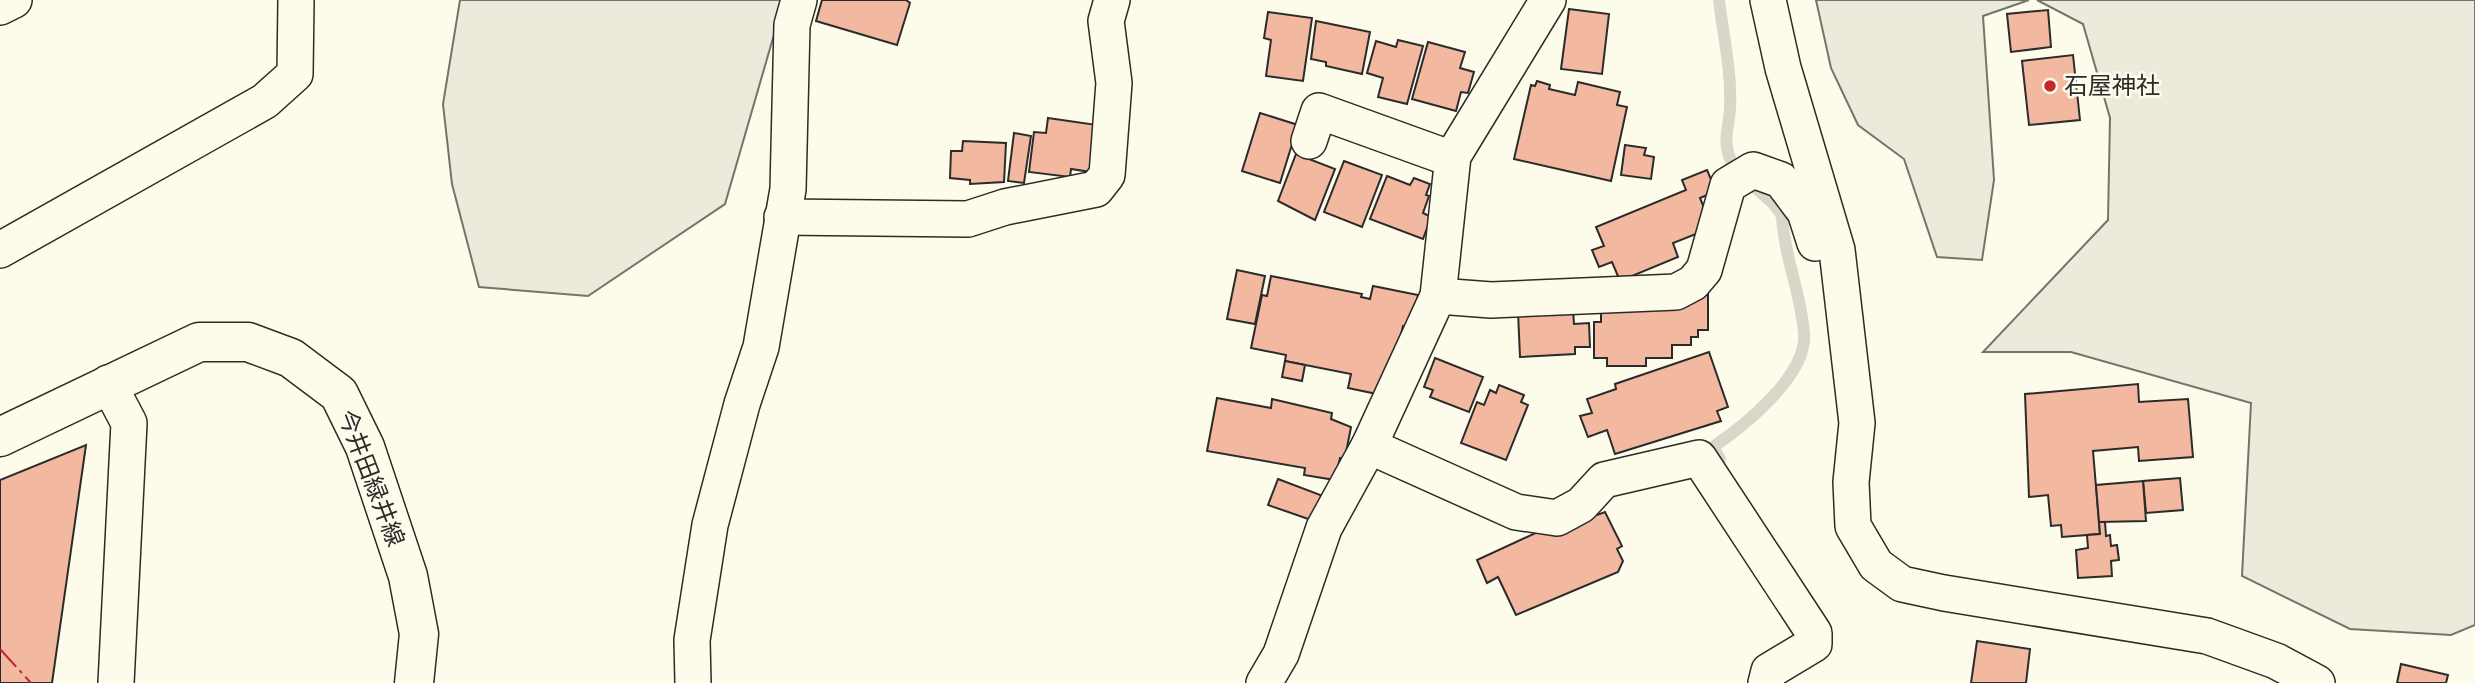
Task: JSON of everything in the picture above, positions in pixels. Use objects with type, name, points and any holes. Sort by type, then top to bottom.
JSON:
[{"type":"main road","name":"今井田緑井線","points":[[0,437],[198,342],[248,342],[291,358],[339,394],[365,447],[408,576],[419,634],[414,683]]},
{"type":"street","points":[[0,7],[14,0]]},
{"type":"street","points":[[4,237],[265,101],[295,75],[296,0]]},
{"type":"street","points":[[693,683],[692,640],[710,526],[742,404],[761,347],[788,189],[792,25],[799,0]]},
{"type":"street","points":[[782,217],[968,219],[1005,207],[1096,189],[1107,175],[1114,83],[1106,21],[1112,0]]},
{"type":"street","points":[[1264,683],[1281,654],[1324,528],[1369,446],[1438,296],[1452,159],[1548,0]]},
{"type":"street","points":[[1768,0],[1783,68],[1836,250],[1849,337],[1857,423],[1851,482],[1853,526],[1876,565],[1902,584],[2207,636],[2276,661],[2317,683]]},
{"type":"street","points":[[1308,141],[1319,111],[1452,159]]},
{"type":"street","points":[[1438,296],[1491,300],[1676,292],[1693,282],[1704,271],[1728,185],[1753,170],[1781,180],[1805,212],[1849,337]]},
{"type":"street","points":[[108,383],[129,423],[116,683]]},
{"type":"street","points":[[1369,446],[1516,512],[1557,519],[1581,505],[1604,480],[1699,458],[1814,633],[1814,644],[1769,671],[1766,683]]},
{"type":"shaded area","points":[[460,0],[784,0],[725,204],[588,296],[479,287],[452,184],[443,104]]},
{"type":"shaded area","points":[[1816,0],[2029,0],[1983,16],[1994,180],[1982,260],[1937,257],[1904,159],[1858,125],[1831,68]]},
{"type":"shaded area","points":[[2037,0],[2475,0],[2475,625],[2451,635],[2350,629],[2242,576],[2251,403],[2071,352],[1983,352],[2108,220],[2110,118],[2083,24]]},
{"type":"building","points":[[822,0],[906,0],[910,3],[897,45],[816,21]]},
{"type":"building","points":[[1569,9],[1609,14],[1602,74],[1561,69]]},
{"type":"building","points":[[2048,10],[2051,47],[2011,52],[2007,14]]},
{"type":"building","points":[[1268,12],[1312,18],[1303,81],[1266,76],[1271,40],[1264,38]]},
{"type":"building","points":[[1316,21],[1370,32],[1362,74],[1326,66],[1326,62],[1311,59]]},
{"type":"building","points":[[1398,40],[1423,46],[1407,104],[1378,97],[1383,78],[1367,73],[1376,41],[1396,47]]},
{"type":"building","points":[[1428,42],[1465,52],[1460,68],[1474,72],[1468,93],[1461,92],[1456,111],[1412,99]]},
{"type":"building","points":[[2073,55],[2080,120],[2029,125],[2022,61]]},
{"type":"building","points":[[1537,81],[1550,85],[1549,89],[1575,95],[1578,82],[1620,92],[1617,105],[1627,107],[1611,181],[1514,159],[1531,85],[1535,86]]},
{"type":"building","points":[[1260,113],[1298,125],[1280,183],[1242,171]]},
{"type":"building","points":[[1048,118],[1097,125],[1091,172],[1071,169],[1070,177],[1029,172],[1034,132],[1046,133]]},
{"type":"building","points":[[1014,133],[1031,136],[1024,183],[1008,181]]},
{"type":"building","points":[[963,141],[1006,143],[1004,182],[970,184],[970,180],[950,178],[951,151],[962,151]]},
{"type":"building","points":[[1625,145],[1646,148],[1644,155],[1654,157],[1651,179],[1621,175]]},
{"type":"building","points":[[1296,154],[1335,169],[1315,220],[1278,201]]},
{"type":"building","points":[[1344,161],[1382,175],[1362,227],[1324,212]]},
{"type":"building","points":[[1707,170],[1716,191],[1700,198],[1707,215],[1706,230],[1673,243],[1678,257],[1620,281],[1612,262],[1599,267],[1592,250],[1604,246],[1596,227],[1686,190],[1682,180]]},
{"type":"building","points":[[1387,176],[1410,185],[1414,178],[1430,184],[1423,213],[1431,217],[1423,239],[1370,219]]},
{"type":"building","points":[[1237,270],[1265,276],[1255,324],[1227,319]]},
{"type":"building","points":[[1271,276],[1362,294],[1361,297],[1370,299],[1373,286],[1418,295],[1411,328],[1403,326],[1395,361],[1377,394],[1348,388],[1351,374],[1285,361],[1286,355],[1251,348],[1262,295],[1267,296]]},
{"type":"building","points":[[1708,293],[1708,330],[1698,330],[1698,337],[1691,337],[1691,345],[1672,345],[1672,358],[1646,358],[1646,366],[1607,366],[1607,358],[1594,358],[1594,322],[1601,322],[1601,311],[1646,311],[1646,302]]},
{"type":"building","points":[[1573,309],[1574,324],[1589,323],[1590,347],[1575,347],[1575,354],[1520,357],[1518,312]]},
{"type":"building","points":[[1709,352],[1728,407],[1717,411],[1721,421],[1615,454],[1607,430],[1588,437],[1580,416],[1592,413],[1587,399],[1616,389],[1615,384]]},
{"type":"building","points":[[1435,358],[1483,377],[1469,412],[1430,397],[1433,390],[1424,387]]},
{"type":"building","points":[[1285,361],[1305,365],[1302,381],[1282,377]]},
{"type":"building","points":[[2138,384],[2139,402],[2188,399],[2193,457],[2139,461],[2138,447],[2093,451],[2100,534],[2062,537],[2061,525],[2051,526],[2048,495],[2029,497],[2025,394]]},
{"type":"building","points":[[1499,385],[1524,395],[1521,402],[1528,405],[1506,460],[1461,443],[1477,402],[1484,405],[1490,390],[1496,393]]},
{"type":"building","points":[[1217,398],[1271,408],[1272,399],[1332,413],[1331,419],[1351,427],[1345,458],[1340,458],[1335,480],[1304,475],[1305,468],[1207,451]]},
{"type":"building","points":[[86,445],[52,683],[0,683],[0,480]]},
{"type":"building","points":[[2180,478],[2183,510],[2146,513],[2143,481]]},
{"type":"building","points":[[1278,479],[1323,496],[1314,521],[1268,505]]},
{"type":"building","points":[[2143,481],[2146,521],[2099,522],[2096,485]]},
{"type":"building","points":[[1594,506],[1597,515],[1605,512],[1622,546],[1617,549],[1623,561],[1618,572],[1516,615],[1498,577],[1487,583],[1477,560]]},
{"type":"building","points":[[2099,522],[2105,522],[2106,536],[2110,535],[2111,546],[2117,545],[2119,560],[2111,561],[2112,576],[2078,578],[2076,550],[2088,548],[2087,535],[2100,534]]},
{"type":"building","points":[[1977,641],[2030,649],[2026,683],[1971,683]]},
{"type":"building","points":[[2401,664],[2448,675],[2446,683],[2397,683]]},
{"type":"waterway","points":[[1719,0],[1730,81],[1726,141],[1728,154],[1736,169],[1771,201],[1782,216],[1804,333],[1803,349],[1785,382],[1756,413],[1713,447],[1720,459]]},
{"type":"power","points":[[0,649],[31,683]]},
{"type":"place","name":"石屋神社","points":[[2050,86]]}]
